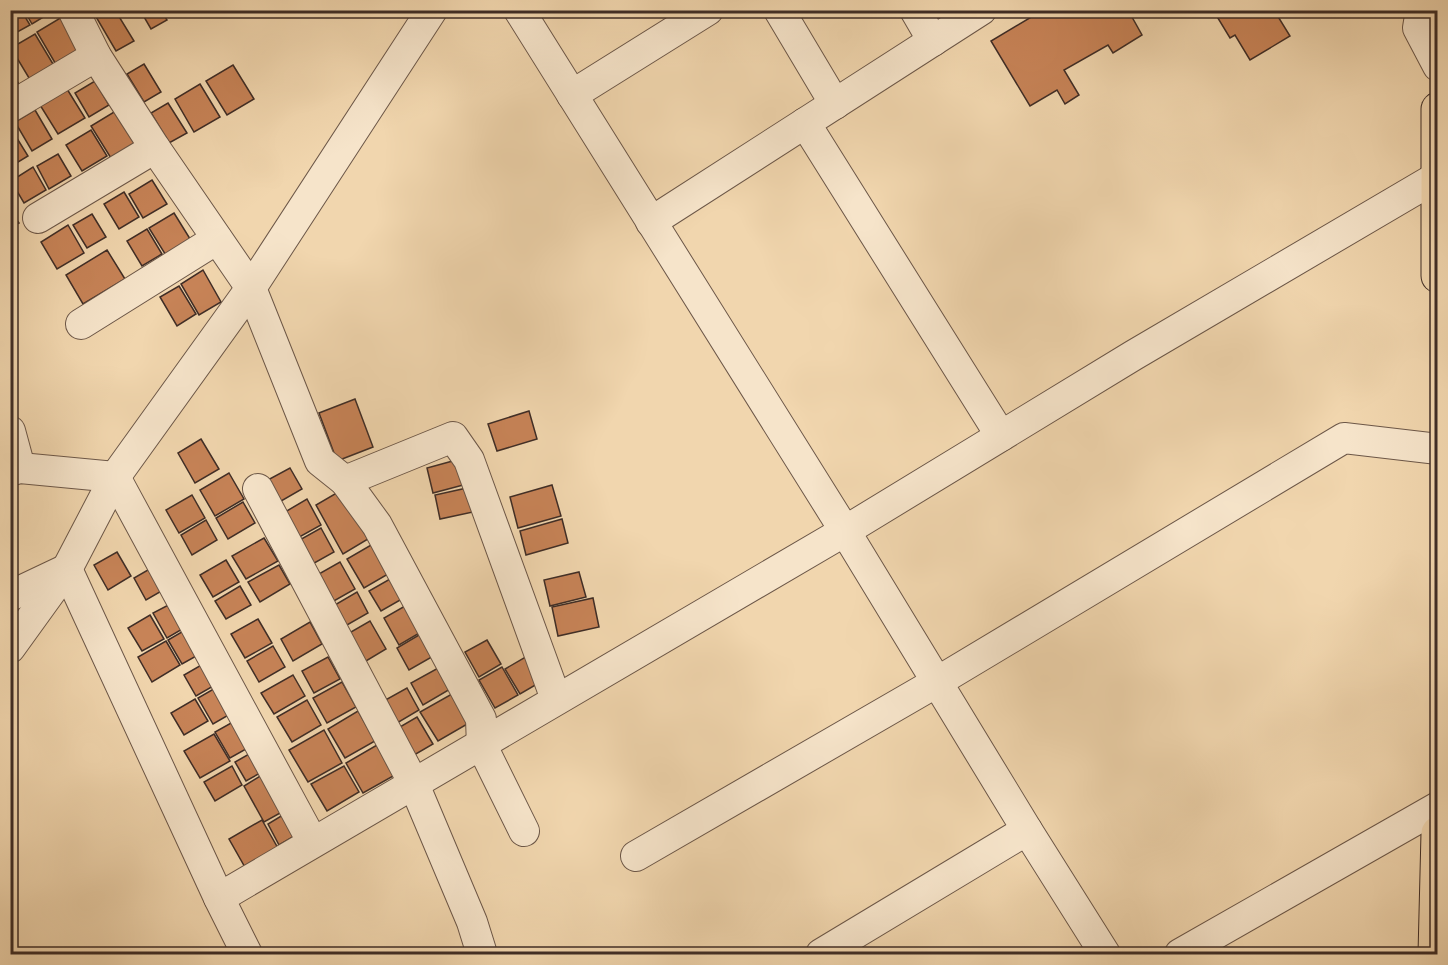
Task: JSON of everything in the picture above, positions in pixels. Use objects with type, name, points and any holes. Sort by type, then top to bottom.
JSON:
[{"type":"main road","points":[[1437,109],[1437,276]]},
{"type":"main road","points":[[1435,954],[1437,833]]},
{"type":"street","points":[[73,10],[96,56],[154,148],[250,288],[320,461],[345,481],[377,525],[481,719],[482,746],[524,831]]},
{"type":"street","points":[[10,648],[67,569],[114,477],[250,288],[432,10]]},
{"type":"street","points":[[519,10],[845,531],[1105,954]]},
{"type":"street","points":[[572,95],[708,10]]},
{"type":"street","points":[[779,10],[835,104]]},
{"type":"street","points":[[915,10],[933,41]]},
{"type":"street","points":[[651,222],[981,10]]},
{"type":"street","points":[[1421,10],[1418,28],[1437,66]]},
{"type":"street","points":[[10,107],[96,56]]},
{"type":"street","points":[[805,123],[1001,436]]},
{"type":"street","points":[[38,218],[154,148]]},
{"type":"street","points":[[219,898],[312,841],[845,531],[1134,355],[1437,177]]},
{"type":"street","points":[[81,324],[217,239]]},
{"type":"street","points":[[10,431],[15,470],[114,477]]},
{"type":"street","points":[[345,481],[453,437],[469,460],[556,699]]},
{"type":"street","points":[[636,856],[937,682],[1344,438],[1437,449]]},
{"type":"street","points":[[114,477],[312,841]]},
{"type":"street","points":[[258,489],[413,782],[472,922],[482,954]]},
{"type":"street","points":[[10,596],[67,569]]},
{"type":"street","points":[[67,569],[247,954]]},
{"type":"street","points":[[1180,954],[1437,807]]},
{"type":"street","points":[[820,954],[1027,830]]},
{"type":"building","points":[[10,10],[21,10],[30,25],[10,36]]},
{"type":"building","points":[[24,10],[55,10],[32,24]]},
{"type":"building","points":[[92,10],[115,10],[134,41],[116,51]]},
{"type":"building","points":[[140,10],[161,10],[167,20],[151,29]]},
{"type":"building","points":[[1043,10],[1128,10],[1142,35],[1113,53],[1108,45],[1064,70],[1079,95],[1065,104],[1057,90],[1030,106],[991,41]]},
{"type":"building","points":[[1213,10],[1253,10],[1257,17],[1267,10],[1274,10],[1290,36],[1250,60],[1235,35],[1230,38]]},
{"type":"building","points":[[62,17],[84,53],[58,68],[37,32]]},
{"type":"building","points":[[35,34],[56,69],[32,83],[11,48]]},
{"type":"building","points":[[144,64],[161,92],[144,102],[127,74]]},
{"type":"building","points":[[233,65],[254,99],[227,115],[206,81]]},
{"type":"building","points":[[10,70],[22,89],[10,96]]},
{"type":"building","points":[[95,81],[109,105],[89,117],[75,93]]},
{"type":"building","points":[[200,84],[220,117],[194,132],[175,99]]},
{"type":"building","points":[[67,89],[85,118],[58,134],[40,105]]},
{"type":"building","points":[[168,103],[187,133],[169,143],[151,113]]},
{"type":"building","points":[[119,109],[141,146],[114,163],[91,126]]},
{"type":"building","points":[[35,110],[52,139],[32,151],[15,122]]},
{"type":"building","points":[[10,127],[28,156],[10,167]]},
{"type":"building","points":[[91,130],[107,156],[82,171],[66,145]]},
{"type":"building","points":[[58,154],[71,176],[49,189],[37,166]]},
{"type":"building","points":[[33,167],[46,190],[24,203],[11,181]]},
{"type":"building","points":[[152,180],[167,204],[143,218],[129,194]]},
{"type":"building","points":[[124,192],[139,217],[119,229],[104,204]]},
{"type":"building","points":[[10,210],[19,223],[10,228]]},
{"type":"building","points":[[174,213],[192,242],[167,257],[149,228]]},
{"type":"building","points":[[92,214],[106,237],[87,248],[73,225]]},
{"type":"building","points":[[68,225],[84,253],[57,269],[41,242]]},
{"type":"building","points":[[147,229],[162,254],[142,266],[127,241]]},
{"type":"building","points":[[107,250],[125,279],[83,304],[66,275]]},
{"type":"building","points":[[203,270],[221,302],[199,315],[181,284]]},
{"type":"building","points":[[179,286],[196,314],[177,326],[160,297]]},
{"type":"building","points":[[355,399],[373,447],[337,461],[319,413]]},
{"type":"building","points":[[529,411],[537,439],[497,451],[488,424]]},
{"type":"building","points":[[201,439],[219,469],[195,483],[178,453]]},
{"type":"building","points":[[460,459],[467,484],[433,493],[427,468]]},
{"type":"building","points":[[290,468],[302,489],[276,504],[264,482]]},
{"type":"building","points":[[229,473],[244,499],[215,516],[200,490]]},
{"type":"building","points":[[552,485],[561,516],[518,528],[510,497]]},
{"type":"building","points":[[467,488],[473,512],[440,519],[435,495]]},
{"type":"building","points":[[340,491],[368,539],[343,554],[316,505]]},
{"type":"building","points":[[192,495],[205,518],[179,533],[166,510]]},
{"type":"building","points":[[307,499],[321,525],[294,540],[280,515]]},
{"type":"building","points":[[243,502],[255,523],[228,539],[216,518]]},
{"type":"building","points":[[562,519],[568,543],[526,555],[520,531]]},
{"type":"building","points":[[206,520],[217,540],[192,555],[181,535]]},
{"type":"building","points":[[321,528],[334,552],[309,566],[296,542]]},
{"type":"building","points":[[264,538],[278,561],[246,579],[232,556]]},
{"type":"building","points":[[378,541],[395,570],[364,588],[347,559]]},
{"type":"building","points":[[117,552],[131,576],[108,590],[94,565]]},
{"type":"building","points":[[226,560],[239,582],[213,597],[200,575]]},
{"type":"building","points":[[340,562],[355,589],[325,606],[310,579]]},
{"type":"building","points":[[160,563],[172,585],[146,600],[134,578]]},
{"type":"building","points":[[279,565],[290,584],[260,602],[248,582]]},
{"type":"building","points":[[579,572],[586,597],[550,606],[544,580]]},
{"type":"building","points":[[397,575],[409,595],[381,611],[369,591]]},
{"type":"building","points":[[240,586],[251,605],[226,619],[215,601]]},
{"type":"building","points":[[357,592],[368,613],[340,629],[328,609]]},
{"type":"building","points":[[593,598],[599,627],[558,636],[552,607]]},
{"type":"building","points":[[178,600],[191,624],[167,638],[153,613]]},
{"type":"building","points":[[412,602],[428,628],[399,645],[384,618]]},
{"type":"building","points":[[150,615],[164,639],[142,651],[128,628]]},
{"type":"building","points":[[258,619],[272,643],[245,658],[231,634]]},
{"type":"building","points":[[370,621],[386,649],[361,664],[344,636]]},
{"type":"building","points":[[310,622],[322,644],[293,661],[281,639]]},
{"type":"building","points":[[192,626],[207,650],[182,664],[168,640]]},
{"type":"building","points":[[424,632],[437,654],[409,670],[397,648]]},
{"type":"building","points":[[487,640],[501,664],[479,677],[465,652]]},
{"type":"building","points":[[166,641],[180,665],[152,682],[138,657]]},
{"type":"building","points":[[273,646],[285,667],[259,682],[247,661]]},
{"type":"building","points":[[529,655],[544,680],[520,694],[505,669]]},
{"type":"building","points":[[328,657],[340,679],[314,693],[302,671]]},
{"type":"building","points":[[210,660],[222,681],[196,696],[184,675]]},
{"type":"building","points":[[440,667],[452,688],[423,705],[411,683]]},
{"type":"building","points":[[502,667],[518,695],[495,708],[479,680]]},
{"type":"building","points":[[293,675],[305,696],[274,714],[261,693]]},
{"type":"building","points":[[342,682],[356,707],[327,723],[313,698]]},
{"type":"building","points":[[224,683],[239,709],[213,724],[198,698]]},
{"type":"building","points":[[407,688],[419,710],[392,726],[380,703]]},
{"type":"building","points":[[459,690],[476,719],[438,741],[420,712]]},
{"type":"building","points":[[195,699],[208,721],[184,735],[171,713]]},
{"type":"building","points":[[307,700],[321,725],[292,742],[277,717]]},
{"type":"building","points":[[358,711],[375,741],[345,758],[328,729]]},
{"type":"building","points":[[417,717],[433,744],[409,758],[393,731]]},
{"type":"building","points":[[240,718],[255,744],[230,758],[215,732]]},
{"type":"building","points":[[324,730],[342,763],[308,782],[289,750]]},
{"type":"building","points":[[214,734],[230,761],[200,778],[184,751]]},
{"type":"building","points":[[377,745],[395,775],[363,793],[346,763]]},
{"type":"building","points":[[258,749],[269,768],[246,781],[235,762]]},
{"type":"building","points":[[232,766],[242,785],[215,801],[204,782]]},
{"type":"building","points":[[344,766],[359,792],[327,811],[311,784]]},
{"type":"building","points":[[270,770],[291,807],[264,822],[244,786]]},
{"type":"building","points":[[291,810],[303,831],[279,845],[268,824]]},
{"type":"building","points":[[262,820],[279,850],[246,869],[229,839]]}]
